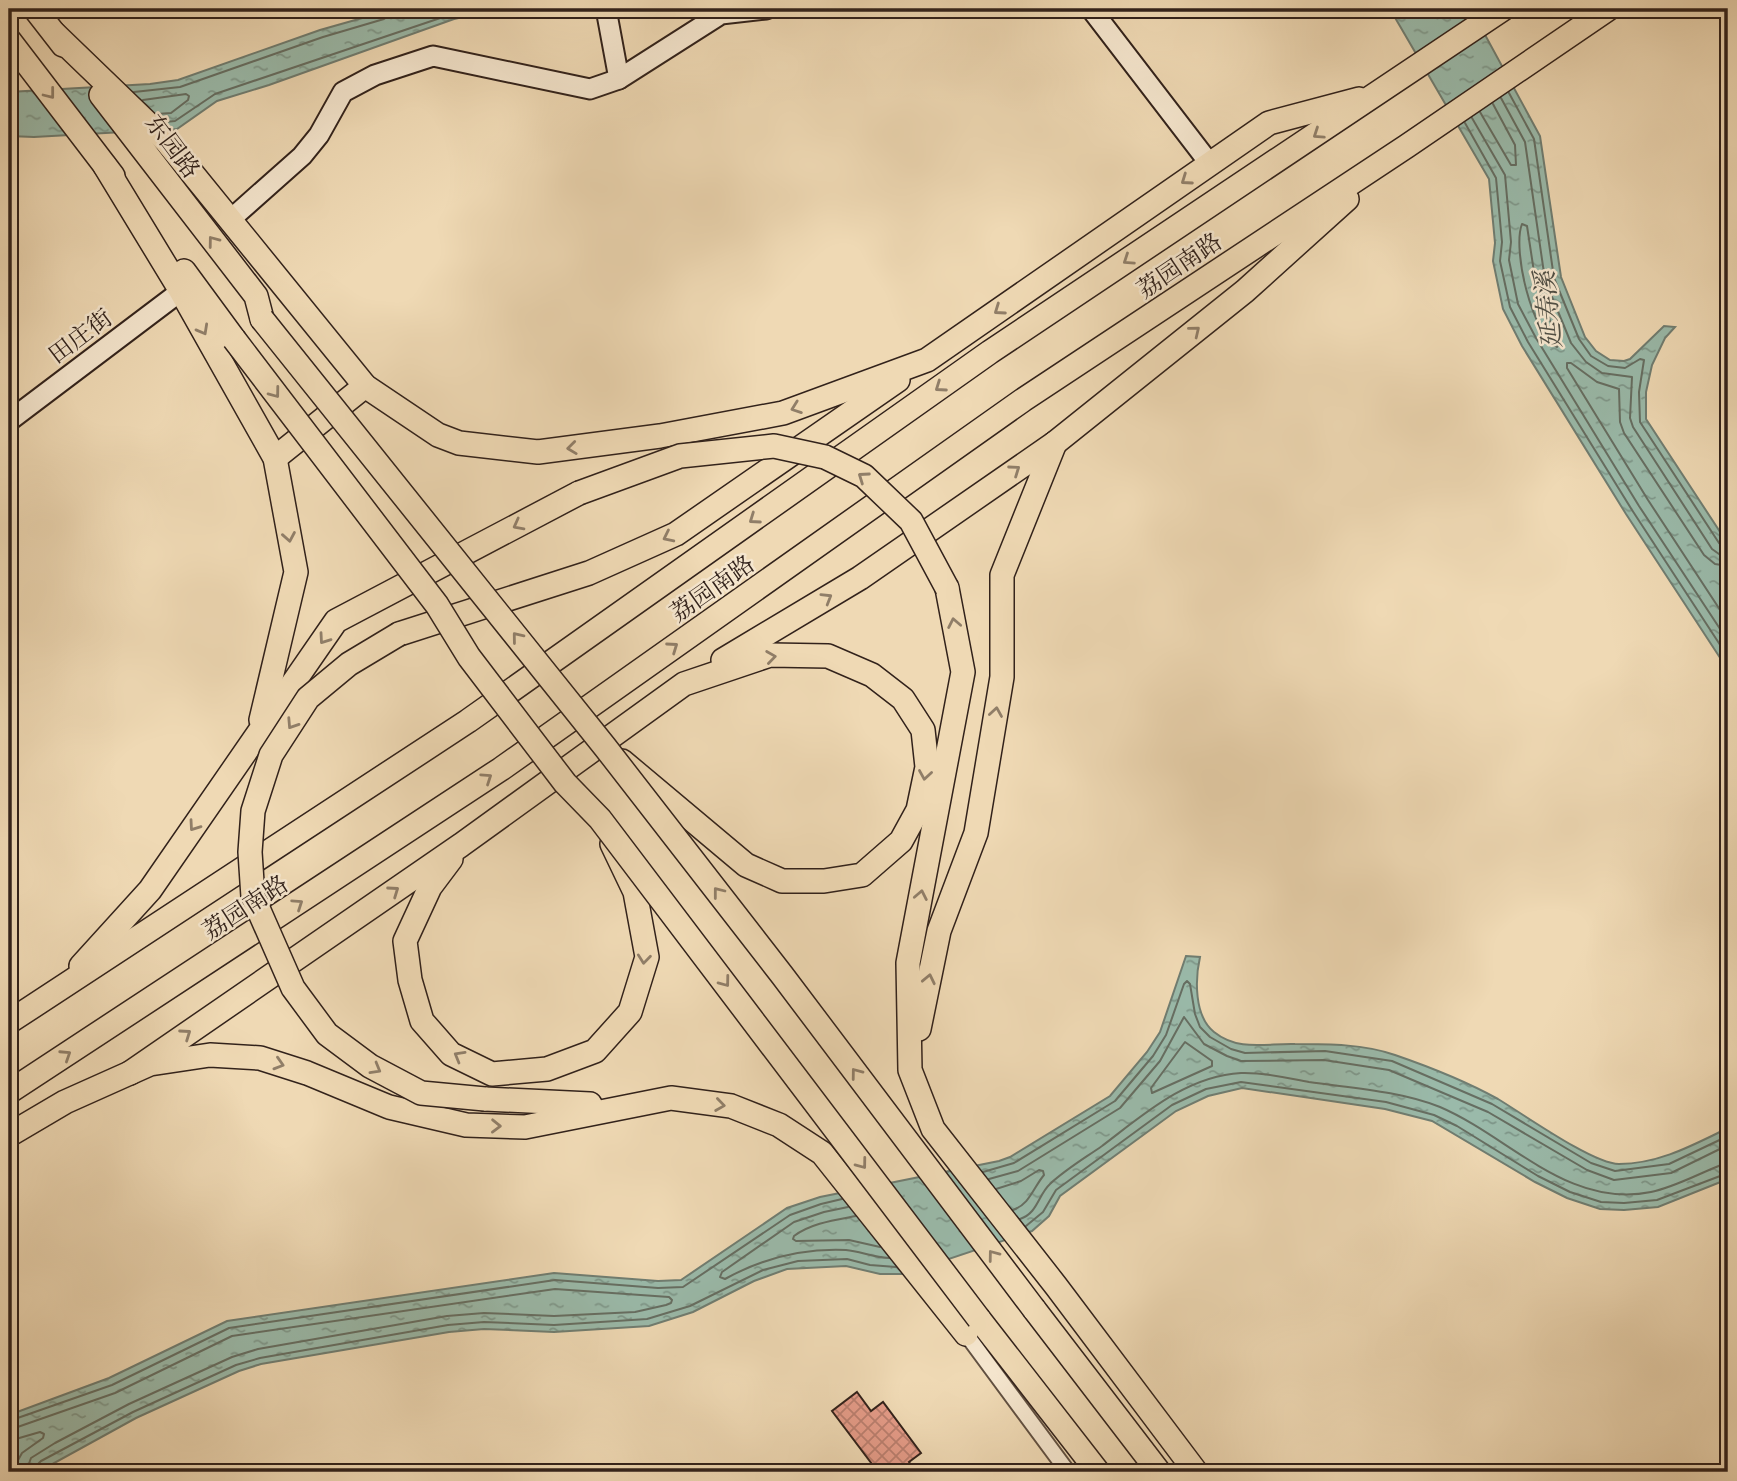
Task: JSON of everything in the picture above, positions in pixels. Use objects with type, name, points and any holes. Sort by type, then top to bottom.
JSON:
[{"type":"main road","name":"东园路","points":[[35,9],[256,296],[262,318],[605,747]]},
{"type":"main road","name":"荔园南路","points":[[9,1092],[501,769],[1023,400],[1407,146],[1608,9]]},
{"type":"main road","name":"荔园南路","points":[[9,1022],[468,721],[990,352],[1495,14]]},
{"type":"main road","points":[[55,34],[166,141],[365,386],[438,435],[459,443],[538,452],[660,436],[783,413],[927,360]]},
{"type":"main road","points":[[9,40],[437,605],[469,657],[565,783],[600,819],[973,1326]]},
{"type":"main road","points":[[629,1106],[421,1093],[370,1066],[327,1034],[293,988],[253,897],[250,852],[253,811],[271,755],[308,698],[349,664],[399,634],[589,573],[676,534],[1269,123],[1379,93]]},
{"type":"main road","points":[[130,1073],[461,845],[684,684],[860,578],[1055,443],[1245,291],[1407,146]]},
{"type":"main road","points":[[105,166],[181,290],[275,458],[296,572],[258,733]]},
{"type":"main road","points":[[275,458],[365,386]]},
{"type":"main road","points":[[910,1070],[939,932],[976,833],[1002,677],[1002,575],[1055,443]]},
{"type":"main road","points":[[57,991],[150,890],[336,621],[579,493],[680,456],[774,446],[825,457],[864,476],[911,521],[947,589],[963,672],[908,963],[910,1070],[933,1129],[1196,1472]]},
{"type":"main road","points":[[605,747],[746,865],[782,881],[824,881],[862,875],[901,841],[918,810],[928,767],[923,730],[903,699],[872,675],[828,656],[770,655],[684,684]]},
{"type":"main road","points":[[605,747],[1159,1472]]},
{"type":"main road","points":[[461,845],[430,887],[405,941],[410,980],[422,1021],[452,1054],[492,1074],[547,1069],[595,1051],[630,1012],[648,957],[635,892],[600,819]]},
{"type":"main road","points":[[9,1135],[65,1102],[150,1064],[210,1055],[260,1058],[307,1073],[389,1107],[466,1125],[525,1126],[671,1098],[730,1106],[779,1125],[822,1153],[1098,1472]]},
{"type":"street","points":[[231,219],[302,156],[319,135],[343,92],[375,75],[433,56],[590,89],[619,79],[721,14],[766,9]]},
{"type":"street","points":[[1091,9],[1210,164]]},
{"type":"street","points":[[607,13],[619,79]]},
{"type":"street","name":"田庄街","points":[[9,421],[181,290]]},
{"type":"street","points":[[973,1326],[1068,1472]]},
{"type":"water","points":[[394,9],[500,9],[454,19],[217,101],[177,129],[9,136],[9,92],[178,80],[320,30]]},
{"type":"water","name":"延寿溪","points":[[1390,9],[1471,9],[1540,136],[1561,277],[1585,337],[1596,351],[1610,360],[1624,361],[1630,359],[1664,326],[1675,327],[1665,338],[1652,365],[1646,392],[1646,419],[1728,544],[1728,670],[1626,514],[1522,346],[1503,309],[1493,261],[1495,243],[1489,179]]},
{"type":"water","points":[[1186,956],[1200,957],[1197,976],[1199,1007],[1207,1025],[1233,1042],[1253,1045],[1346,1045],[1395,1055],[1498,1099],[1576,1147],[1607,1162],[1619,1164],[1648,1161],[1689,1147],[1728,1128],[1728,1179],[1658,1207],[1600,1209],[1567,1198],[1535,1182],[1432,1121],[1385,1109],[1242,1088],[1208,1096],[1176,1111],[1060,1196],[1049,1216],[1032,1231],[904,1274],[880,1274],[846,1266],[787,1269],[754,1281],[693,1312],[649,1326],[554,1332],[484,1329],[449,1332],[261,1364],[239,1371],[136,1418],[38,1472],[9,1472],[9,1415],[109,1378],[227,1321],[554,1273],[658,1281],[681,1280],[787,1208],[820,1197],[1010,1157],[1110,1096],[1160,1032]]},
{"type":"building","points":[[857,1392],[871,1411],[883,1402],[921,1453],[909,1462],[916,1472],[878,1472],[832,1411]]}]
